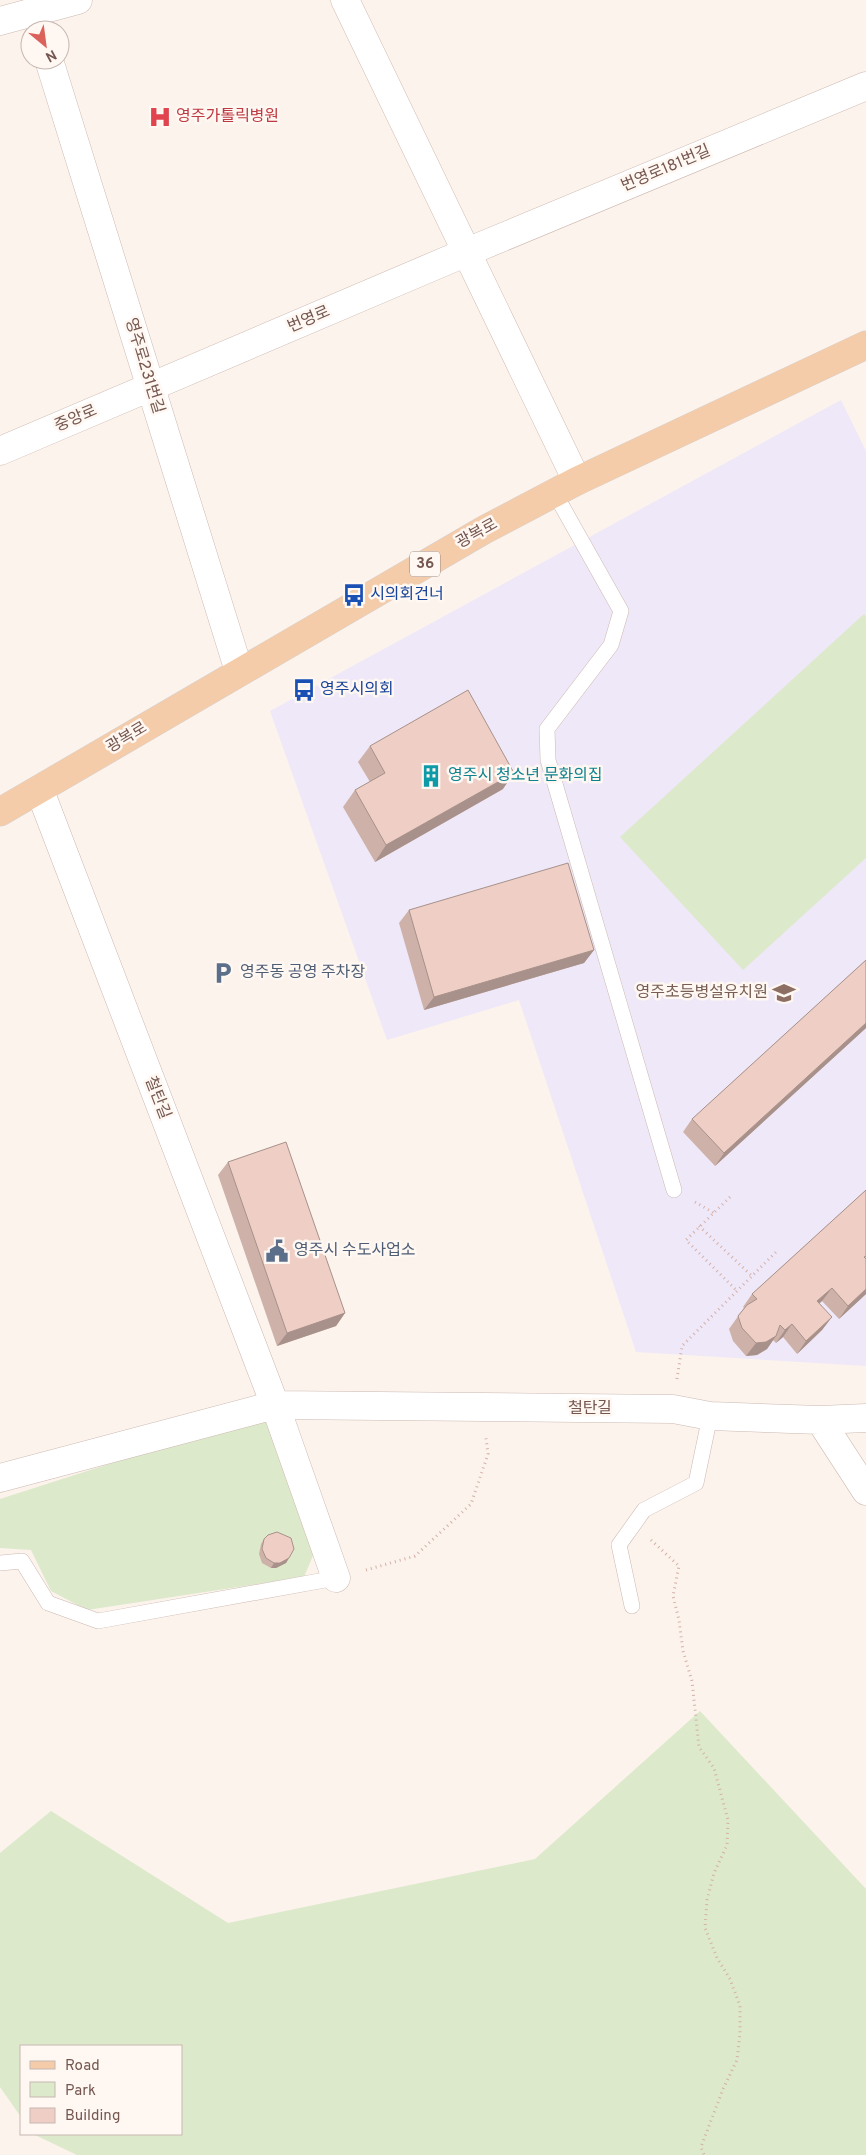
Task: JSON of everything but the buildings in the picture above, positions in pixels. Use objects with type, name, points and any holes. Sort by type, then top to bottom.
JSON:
[{"type":"main road","name":"광복로","points":[[0,812],[239,671],[484,530],[566,487],[866,345]]},
{"type":"street","points":[[0,21],[34,14],[78,0]]},
{"type":"street","points":[[345,0],[467,252],[566,487]]},
{"type":"street","name":"영주로231번길","points":[[52,70],[239,671]]},
{"type":"street","name":"번영로181번길","points":[[467,252],[866,86]]},
{"type":"street","name":"번영로","points":[[151,388],[467,252]]},
{"type":"street","name":"중앙로","points":[[0,451],[151,388]]},
{"type":"street","name":"철탄길","points":[[40,790],[276,1405],[336,1578]]},
{"type":"street","points":[[0,1478],[276,1405]]},
{"type":"street","name":"철탄길","points":[[276,1405],[482,1409],[673,1409],[710,1416],[820,1420],[866,1418]]},
{"type":"street","points":[[820,1420],[866,1491]]},
{"type":"lane","points":[[566,487],[621,612],[611,645],[548,729],[548,760],[674,1190]]},
{"type":"lane","points":[[632,1606],[619,1545],[644,1510],[696,1483],[710,1416]]},
{"type":"lane","points":[[0,1563],[22,1561],[48,1603],[98,1622],[336,1578]]},
{"type":"path","points":[[730,1197],[686,1240],[737,1291]]},
{"type":"path","points":[[699,1226],[752,1276]]},
{"type":"path","points":[[673,1409],[682,1346],[777,1252]]},
{"type":"path","points":[[336,1578],[415,1556],[470,1504],[488,1454],[482,1409]]},
{"type":"path","points":[[651,1506],[647,1536],[679,1566],[673,1596],[679,1620],[683,1651],[692,1681],[698,1747],[714,1768],[728,1820],[727,1845],[714,1873],[707,1900],[705,1928],[717,1958],[730,1979],[740,2006],[740,2034],[737,2060],[723,2089],[700,2147],[704,2155]]},
{"type":"shaded area","points":[[841,400],[866,451],[866,1366],[636,1352],[519,1000],[387,1040],[270,711]]},
{"type":"green space","points":[[864,614],[866,617],[866,858],[743,970],[620,837]]},
{"type":"green space","points":[[258,1416],[273,1425],[317,1546],[304,1577],[87,1610],[51,1591],[31,1550],[0,1548],[0,1499]]},
{"type":"green space","points":[[700,1711],[866,1889],[866,2155],[77,2155],[35,2135],[182,2135],[182,2045],[20,2045],[20,2116],[0,2087],[0,1853],[51,1811],[228,1923],[535,1859]]},
{"type":"place","name":"영주가톨릭병원","points":[[160,117]]},
{"type":"place","name":"시의회건너","points":[[354,595]]},
{"type":"place","name":"영주시의회","points":[[304,690]]},
{"type":"place","name":"영주시 청소년 문화의집","points":[[431,776]]},
{"type":"place","name":"영주동 공영 주차장","points":[[223,973]]},
{"type":"place","name":"영주초등병설유치원","points":[[784,993]]},
{"type":"place","name":"영주시 수도사업소","points":[[277,1251]]}]
